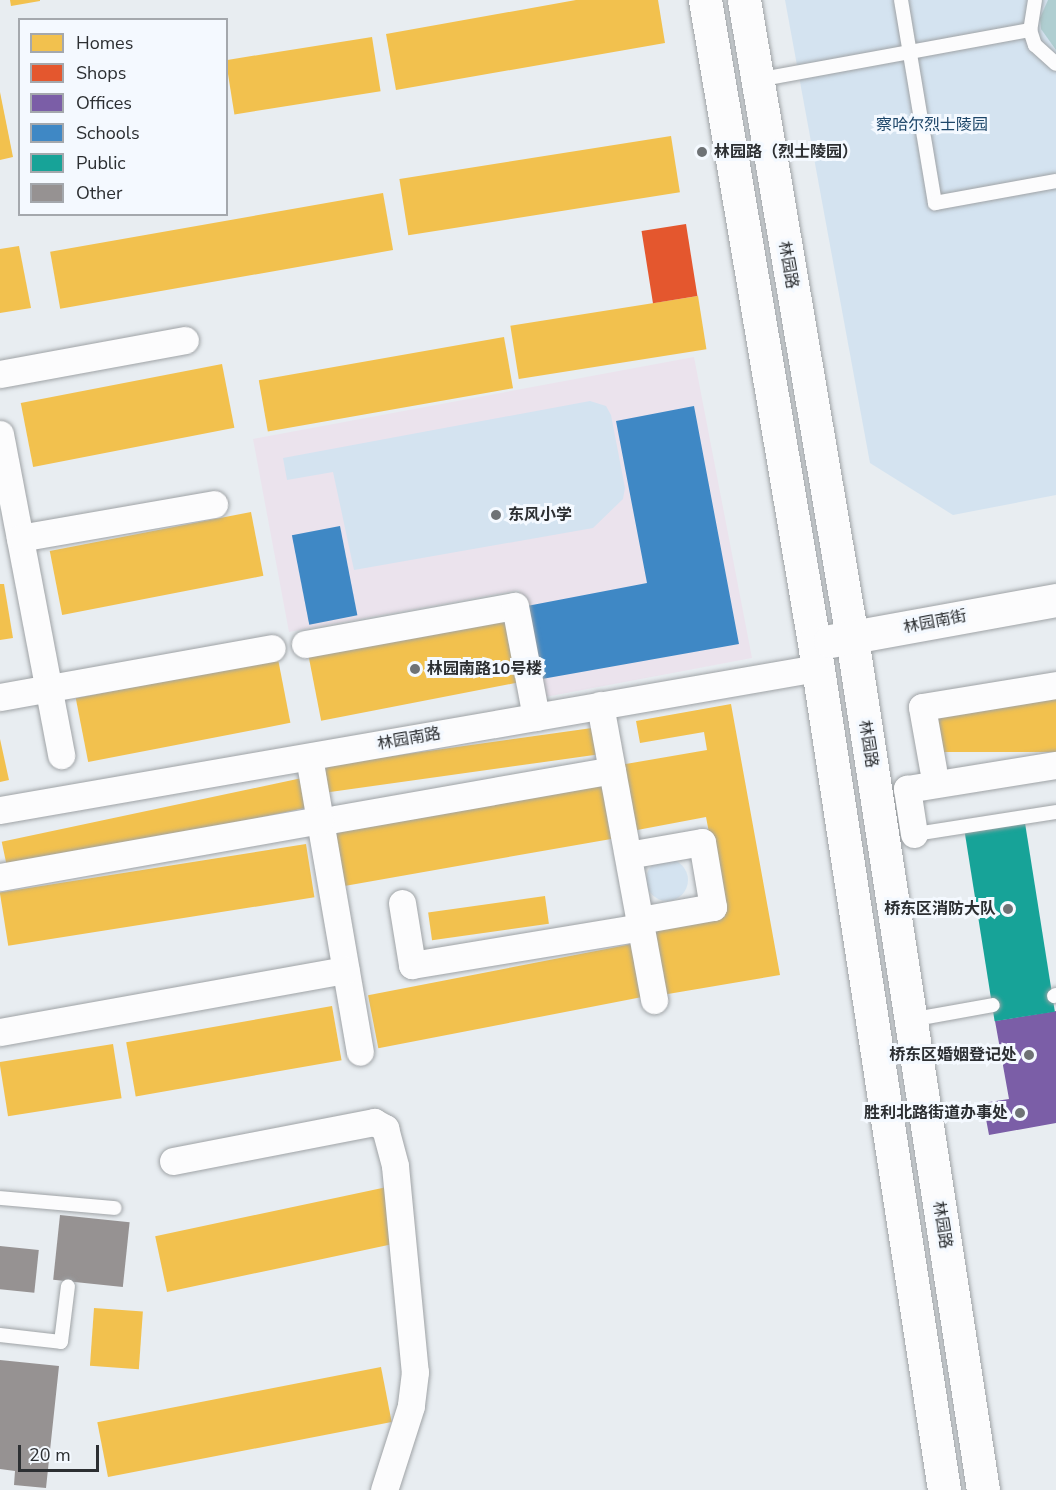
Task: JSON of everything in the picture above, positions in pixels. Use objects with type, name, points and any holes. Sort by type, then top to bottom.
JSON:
[{"type":"main road","points":[[705,0],[816,655],[944,1490]]},
{"type":"main road","name":"林园路","points":[[744,0],[852,638],[898,837],[910,1020],[982,1490]]},
{"type":"main road","name":"林园南街","points":[[816,655],[852,638],[1056,600]]},
{"type":"street","points":[[0,374],[185,340]]},
{"type":"street","points":[[0,434],[15,556],[48,688],[61,755]]},
{"type":"street","points":[[15,556],[214,504]]},
{"type":"street","points":[[305,644],[515,606],[536,717]]},
{"type":"street","points":[[0,697],[272,648]]},
{"type":"street","name":"林园南路","points":[[0,810],[600,705],[816,655]]},
{"type":"street","points":[[933,769],[922,706],[1056,685]]},
{"type":"street","points":[[600,705],[654,1000]]},
{"type":"street","points":[[309,757],[328,820],[345,970],[360,1052]]},
{"type":"street","points":[[898,837],[907,789],[1056,765]]},
{"type":"street","points":[[0,877],[612,770]]},
{"type":"street","points":[[402,903],[412,965],[640,923],[712,907],[702,842],[628,855]]},
{"type":"street","points":[[0,1032],[345,970]]},
{"type":"street","points":[[173,1161],[374,1122],[385,1128],[395,1166],[415,1372],[411,1406],[384,1490]]},
{"type":"lane","points":[[901,0],[935,203],[1056,181]]},
{"type":"lane","points":[[1035,0],[1030,30],[1035,45],[1056,64]]},
{"type":"lane","points":[[757,80],[1030,30]]},
{"type":"lane","points":[[845,845],[1056,812]]},
{"type":"lane","points":[[910,1020],[993,1005]]},
{"type":"lane","points":[[0,1198],[115,1208]]},
{"type":"lane","points":[[0,1335],[61,1342],[68,1287]]},
{"type":"shaded area","points":[[1048,0],[1056,0],[1056,50],[1041,29],[1040,18]]},
{"type":"shaded area","name":"东风小学","points":[[694,357],[752,658],[540,698],[519,590],[289,632],[253,439]]},
{"type":"green space","name":"察哈尔烈士陵园","points":[[785,0],[1056,0],[1056,495],[953,515],[870,463]]},
{"type":"green space","points":[[590,401],[606,406],[611,415],[625,488],[623,499],[593,528],[354,570],[333,472],[287,480],[283,458]]},
{"type":"green space","points":[[667,859],[682,865],[688,880],[682,895],[667,901],[652,895],[646,880],[652,865]]},
{"type":"building: Homes","points":[[10,0],[40,0],[40,1],[11,6]]},
{"type":"building: Homes","points":[[576,0],[658,0],[665,43],[396,90],[386,34]]},
{"type":"building: Homes","points":[[372,37],[381,91],[234,114],[228,60]]},
{"type":"building: Homes","points":[[0,92],[13,157],[0,160]]},
{"type":"building: Homes","points":[[671,136],[680,192],[408,235],[399,179]]},
{"type":"building: Homes","points":[[383,193],[393,250],[60,309],[50,252]]},
{"type":"building: Homes","points":[[19,246],[31,308],[0,313],[0,249]]},
{"type":"building: Homes","points":[[698,296],[706,349],[519,379],[510,326]]},
{"type":"building: Homes","points":[[504,337],[513,388],[268,431],[259,380]]},
{"type":"building: Homes","points":[[222,364],[234,428],[33,467],[21,403]]},
{"type":"building: Homes","points":[[251,512],[263,576],[62,615],[50,551]]},
{"type":"building: Homes","points":[[0,584],[4,584],[13,638],[0,640]]},
{"type":"building: Homes","name":"林园南路10号楼","points":[[509,618],[521,682],[321,721],[309,657]]},
{"type":"building: Homes","points":[[278,659],[290,723],[88,762],[76,698]]},
{"type":"building: Homes","points":[[931,693],[1056,693],[1056,752],[931,752]]},
{"type":"building: Homes","points":[[731,704],[780,975],[662,995],[651,930],[725,917],[706,817],[632,831],[620,765],[707,750],[704,732],[640,743],[636,721]]},
{"type":"building: Homes","points":[[592,728],[596,755],[328,792],[325,766]]},
{"type":"building: Homes","points":[[0,739],[9,780],[0,782]]},
{"type":"building: Homes","points":[[302,778],[308,807],[8,871],[2,842]]},
{"type":"building: Homes","points":[[606,785],[615,838],[345,886],[335,833]]},
{"type":"building: Homes","points":[[306,844],[314,897],[8,946],[0,892]]},
{"type":"building: Homes","points":[[545,896],[549,924],[432,940],[428,912]]},
{"type":"building: Homes","points":[[637,943],[647,996],[378,1048],[368,995]]},
{"type":"building: Homes","points":[[332,1006],[342,1060],[136,1096],[126,1042]]},
{"type":"building: Homes","points":[[113,1044],[122,1098],[8,1116],[0,1062]]},
{"type":"building: Homes","points":[[387,1187],[399,1243],[167,1292],[155,1236]]},
{"type":"building: Homes","points":[[94,1308],[143,1311],[139,1369],[90,1366]]},
{"type":"building: Homes","points":[[381,1367],[392,1422],[108,1477],[97,1422]]},
{"type":"building: Shops","points":[[686,224],[697,296],[653,303],[642,231]]},
{"type":"building: Offices","name":"桥东区婚姻登记处","points":[[1056,1011],[1056,1123],[989,1135],[983,1103],[1009,1099],[995,1021]]},
{"type":"building: Schools","points":[[694,406],[739,644],[542,679],[527,606],[647,583],[616,421]]},
{"type":"building: Schools","points":[[340,526],[357,615],[309,625],[292,535]]},
{"type":"building: Public","name":"桥东区消防大队","points":[[1025,823],[1055,1012],[995,1021],[965,833]]},
{"type":"building: Other","points":[[60,1215],[130,1222],[123,1287],[53,1280]]},
{"type":"building: Other","points":[[0,1246],[39,1250],[34,1293],[0,1289]]},
{"type":"building: Other","points":[[0,1360],[59,1366],[46,1488],[14,1485],[15,1471],[0,1469]]},
{"type":"place","name":"林园路（烈士陵园）","points":[[702,152]]},
{"type":"place","name":"东风小学","points":[[496,515]]},
{"type":"place","name":"林园南路10号楼","points":[[415,669]]},
{"type":"place","name":"桥东区消防大队","points":[[1008,909]]},
{"type":"place","name":"桥东区婚姻登记处","points":[[1029,1055]]},
{"type":"place","name":"胜利北路街道办事处","points":[[1020,1113]]}]
